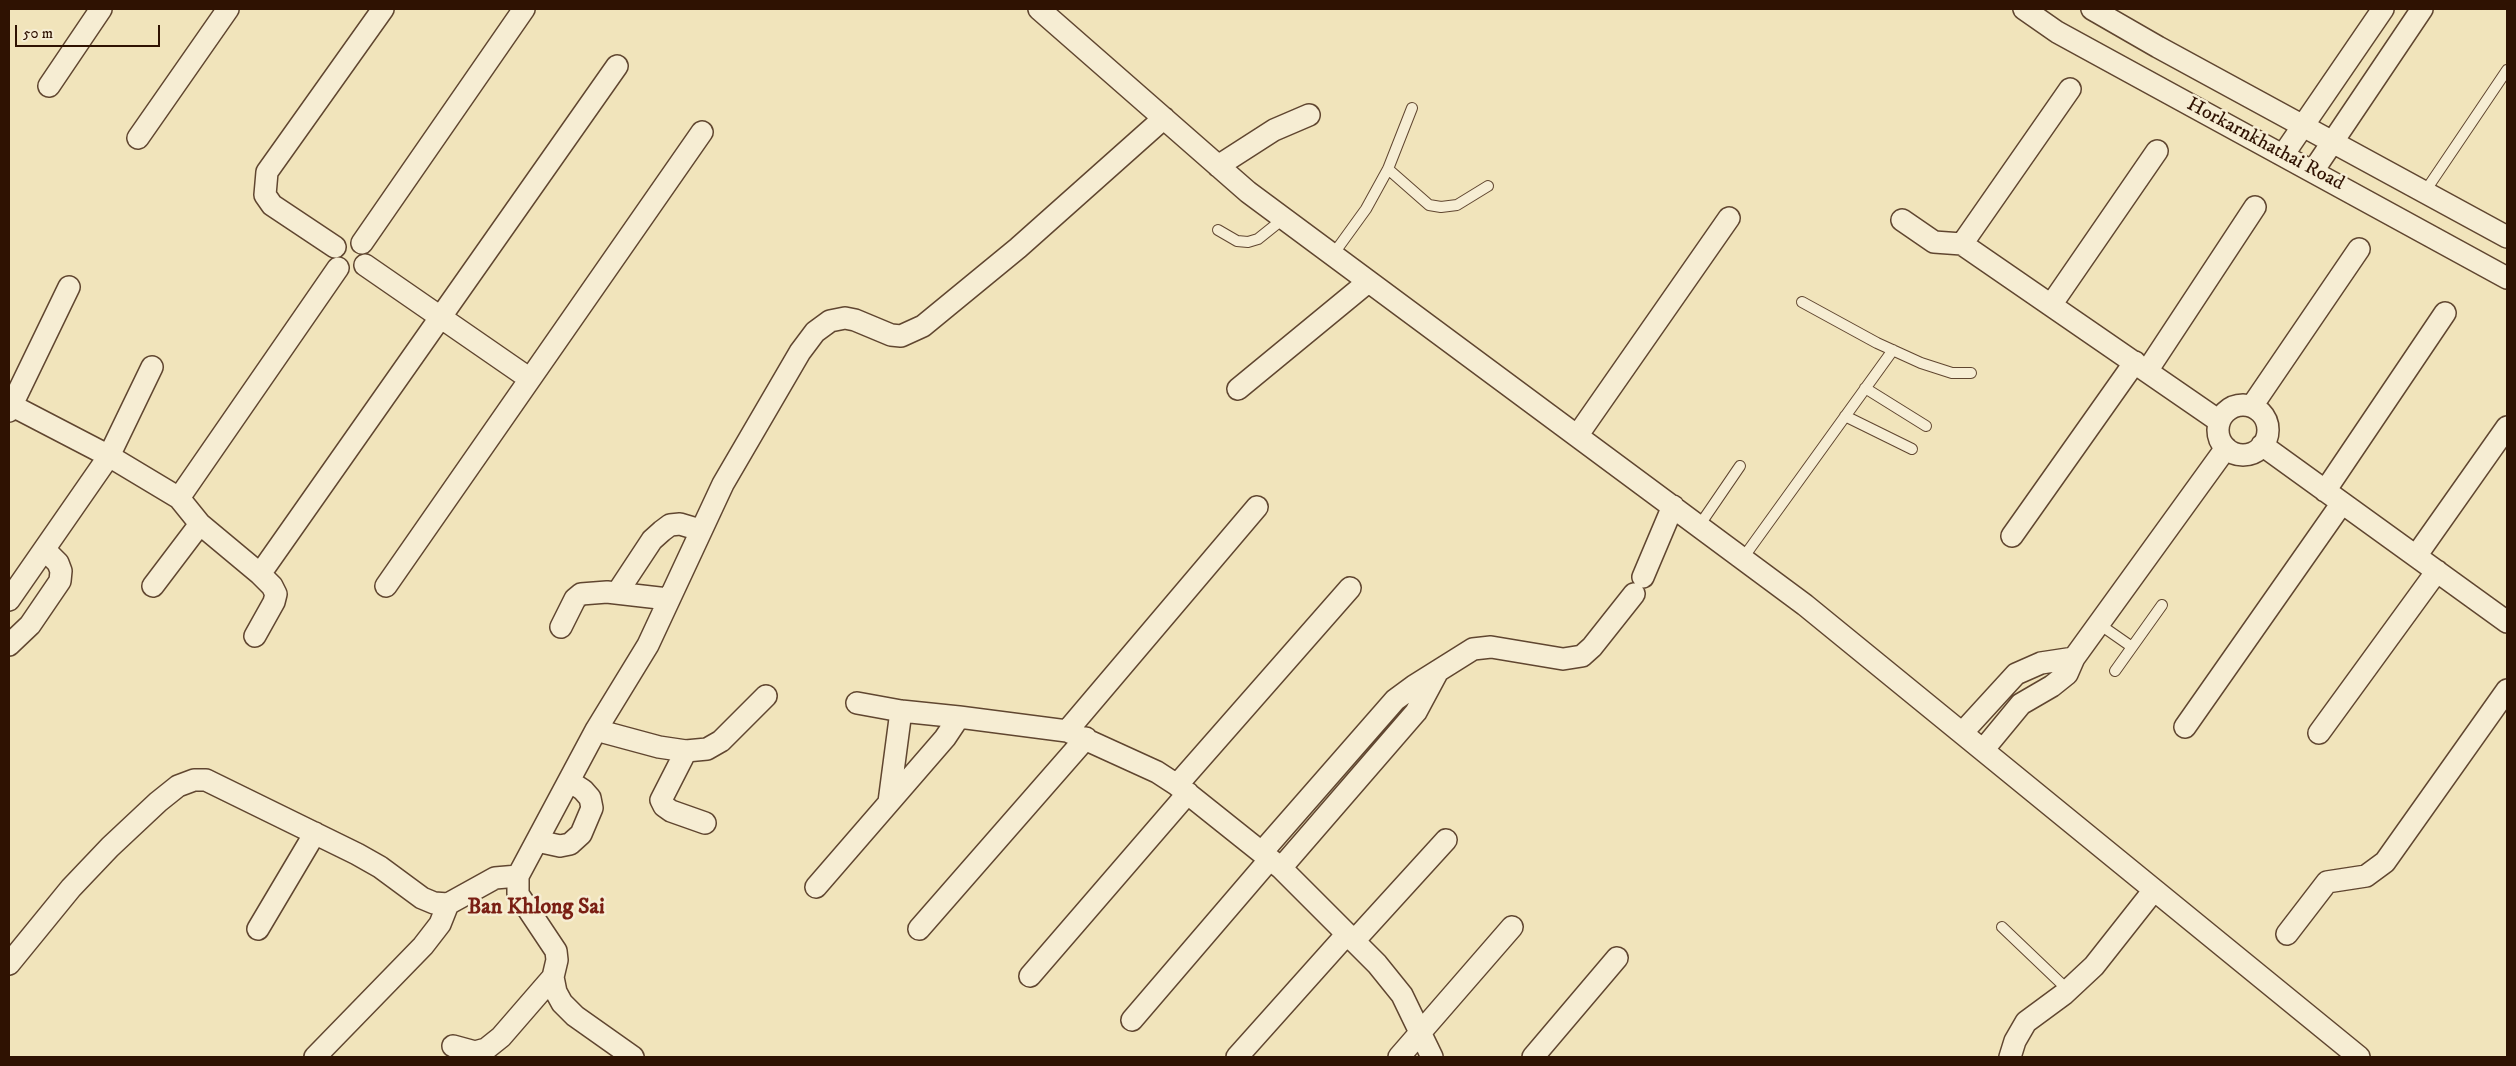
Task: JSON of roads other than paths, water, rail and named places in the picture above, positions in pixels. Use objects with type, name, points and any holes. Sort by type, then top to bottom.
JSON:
[{"type":"street","points":[[48,86],[101,9]]},
{"type":"street","points":[[138,138],[228,9]]},
{"type":"street","points":[[335,247],[272,205],[265,195],[267,172],[383,9]]},
{"type":"street","points":[[362,243],[524,9]]},
{"type":"street","points":[[1039,9],[1218,166],[1283,219],[1805,605],[2359,1057]]},
{"type":"street","name":"Horkarnkhathai Road","points":[[2024,9],[2057,32],[2507,278]]},
{"type":"street","name":"Horkarnkhathai Road","points":[[2092,9],[2507,238]]},
{"type":"street","points":[[2283,155],[2383,9]]},
{"type":"street","points":[[2314,171],[2422,9]]},
{"type":"street","points":[[260,574],[442,318],[617,66]]},
{"type":"street","points":[[1962,244],[2070,89]]},
{"type":"street","points":[[1218,166],[1274,130],[1308,115]]},
{"type":"street","points":[[633,1057],[575,1016],[562,1003],[556,992],[553,977],[557,960],[556,950],[518,894],[518,876],[596,730],[648,645],[700,530],[747,442],[800,352],[815,332],[830,321],[845,318],[855,320],[891,335],[901,336],[923,326],[1018,248],[1164,118]]},
{"type":"street","points":[[386,586],[702,132]]},
{"type":"street","points":[[2051,305],[2157,151]]},
{"type":"street","points":[[2012,536],[2141,367],[2255,207]]},
{"type":"street","points":[[1577,436],[1729,218]]},
{"type":"street","points":[[1902,220],[1934,242],[1962,244],[2219,421]]},
{"type":"street","points":[[348,238],[362,243],[368,257],[365,265],[360,270],[352,273],[344,272],[334,262],[335,247],[348,238]]},
{"type":"street","points":[[2252,406],[2358,249]]},
{"type":"street","points":[[365,265],[530,379]]},
{"type":"street","points":[[179,498],[338,268]]},
{"type":"street","points":[[1238,389],[1368,282]]},
{"type":"street","points":[[69,287],[10,407],[109,456],[179,498],[200,524],[272,586],[276,594],[274,602],[255,636]]},
{"type":"street","points":[[2325,491],[2445,313]]},
{"type":"street","points":[[9,600],[109,456],[152,367]]},
{"type":"street","points":[[2244,404],[2252,406],[2264,417],[2268,433],[2262,445],[2253,453],[2236,454],[2226,448],[2218,437],[2219,421],[2229,408],[2244,404]]},
{"type":"street","points":[[2416,556],[2507,426]]},
{"type":"street","points":[[2262,445],[2507,621]]},
{"type":"street","points":[[1983,750],[2021,704],[2052,686],[2066,674],[2074,658],[2226,448]]},
{"type":"street","points":[[2185,726],[2342,503]]},
{"type":"street","points":[[1132,1020],[1271,860],[1355,744],[1395,700],[1456,657],[1473,648],[1492,647],[1563,659],[1582,656],[1592,647],[1638,585],[1673,506]]},
{"type":"street","points":[[919,929],[1257,507]]},
{"type":"street","points":[[153,586],[200,524]]},
{"type":"street","points":[[617,593],[652,540],[662,531],[670,525],[680,524],[700,530]]},
{"type":"street","points":[[9,645],[30,625],[60,581],[61,571],[58,563],[45,550]]},
{"type":"street","points":[[2319,733],[2437,571]]},
{"type":"street","points":[[1030,976],[1350,588]]},
{"type":"street","points":[[561,627],[576,599],[582,594],[593,592],[617,593],[668,599]]},
{"type":"street","points":[[1962,733],[2016,674],[2041,663],[2074,658]]},
{"type":"street","points":[[1271,860],[1375,760],[1416,712],[1438,671]]},
{"type":"street","points":[[2286,934],[2327,882],[2366,876],[2385,862],[2507,690]]},
{"type":"street","points":[[596,730],[658,747],[686,751],[707,749],[721,741],[766,696]]},
{"type":"street","points":[[857,702],[901,711],[959,716],[1077,734],[1157,772],[1183,789],[1271,860],[1377,964],[1402,995],[1432,1057]]},
{"type":"street","points":[[889,802],[901,711]]},
{"type":"street","points":[[816,888],[944,738],[959,716]]},
{"type":"street","points":[[1355,744],[1375,760]]},
{"type":"street","points":[[686,751],[661,800],[664,806],[671,811],[705,823]]},
{"type":"street","points":[[9,964],[71,888],[110,847],[178,786],[194,780],[206,780],[315,833],[380,867],[422,898],[434,903],[448,904],[495,878],[518,876]]},
{"type":"street","points":[[537,840],[560,846],[570,844],[581,834],[592,808],[590,798],[583,790],[569,781]]},
{"type":"street","points":[[258,929],[315,833]]},
{"type":"street","points":[[1237,1057],[1446,840]]},
{"type":"street","points":[[2010,1057],[2015,1040],[2026,1022],[2068,990],[2094,966],[2154,890]]},
{"type":"street","points":[[315,1057],[423,946],[440,924],[448,904]]},
{"type":"street","points":[[1399,1057],[1512,927]]},
{"type":"street","points":[[1533,1057],[1617,958]]},
{"type":"street","points":[[453,1046],[475,1052],[486,1049],[501,1037],[553,977]]},
{"type":"lane","points":[[2424,193],[2507,70]]},
{"type":"lane","points":[[1332,256],[1366,209],[1388,169],[1412,108]]},
{"type":"lane","points":[[1388,169],[1429,205],[1441,207],[1457,205],[1488,186]]},
{"type":"lane","points":[[1218,230],[1237,241],[1248,242],[1258,239],[1283,219]]},
{"type":"lane","points":[[1802,302],[1921,363],[1952,373],[1971,373]]},
{"type":"lane","points":[[1742,558],[1893,350]]},
{"type":"lane","points":[[1866,388],[1926,426]]},
{"type":"lane","points":[[1845,416],[1912,449]]},
{"type":"lane","points":[[1699,526],[1740,466]]},
{"type":"lane","points":[[2115,671],[2162,605]]},
{"type":"lane","points":[[2099,624],[2132,647]]},
{"type":"lane","points":[[2002,927],[2068,990]]},
{"type":"district","name":"Ban Khlong Sai","points":[[536,908]]}]
